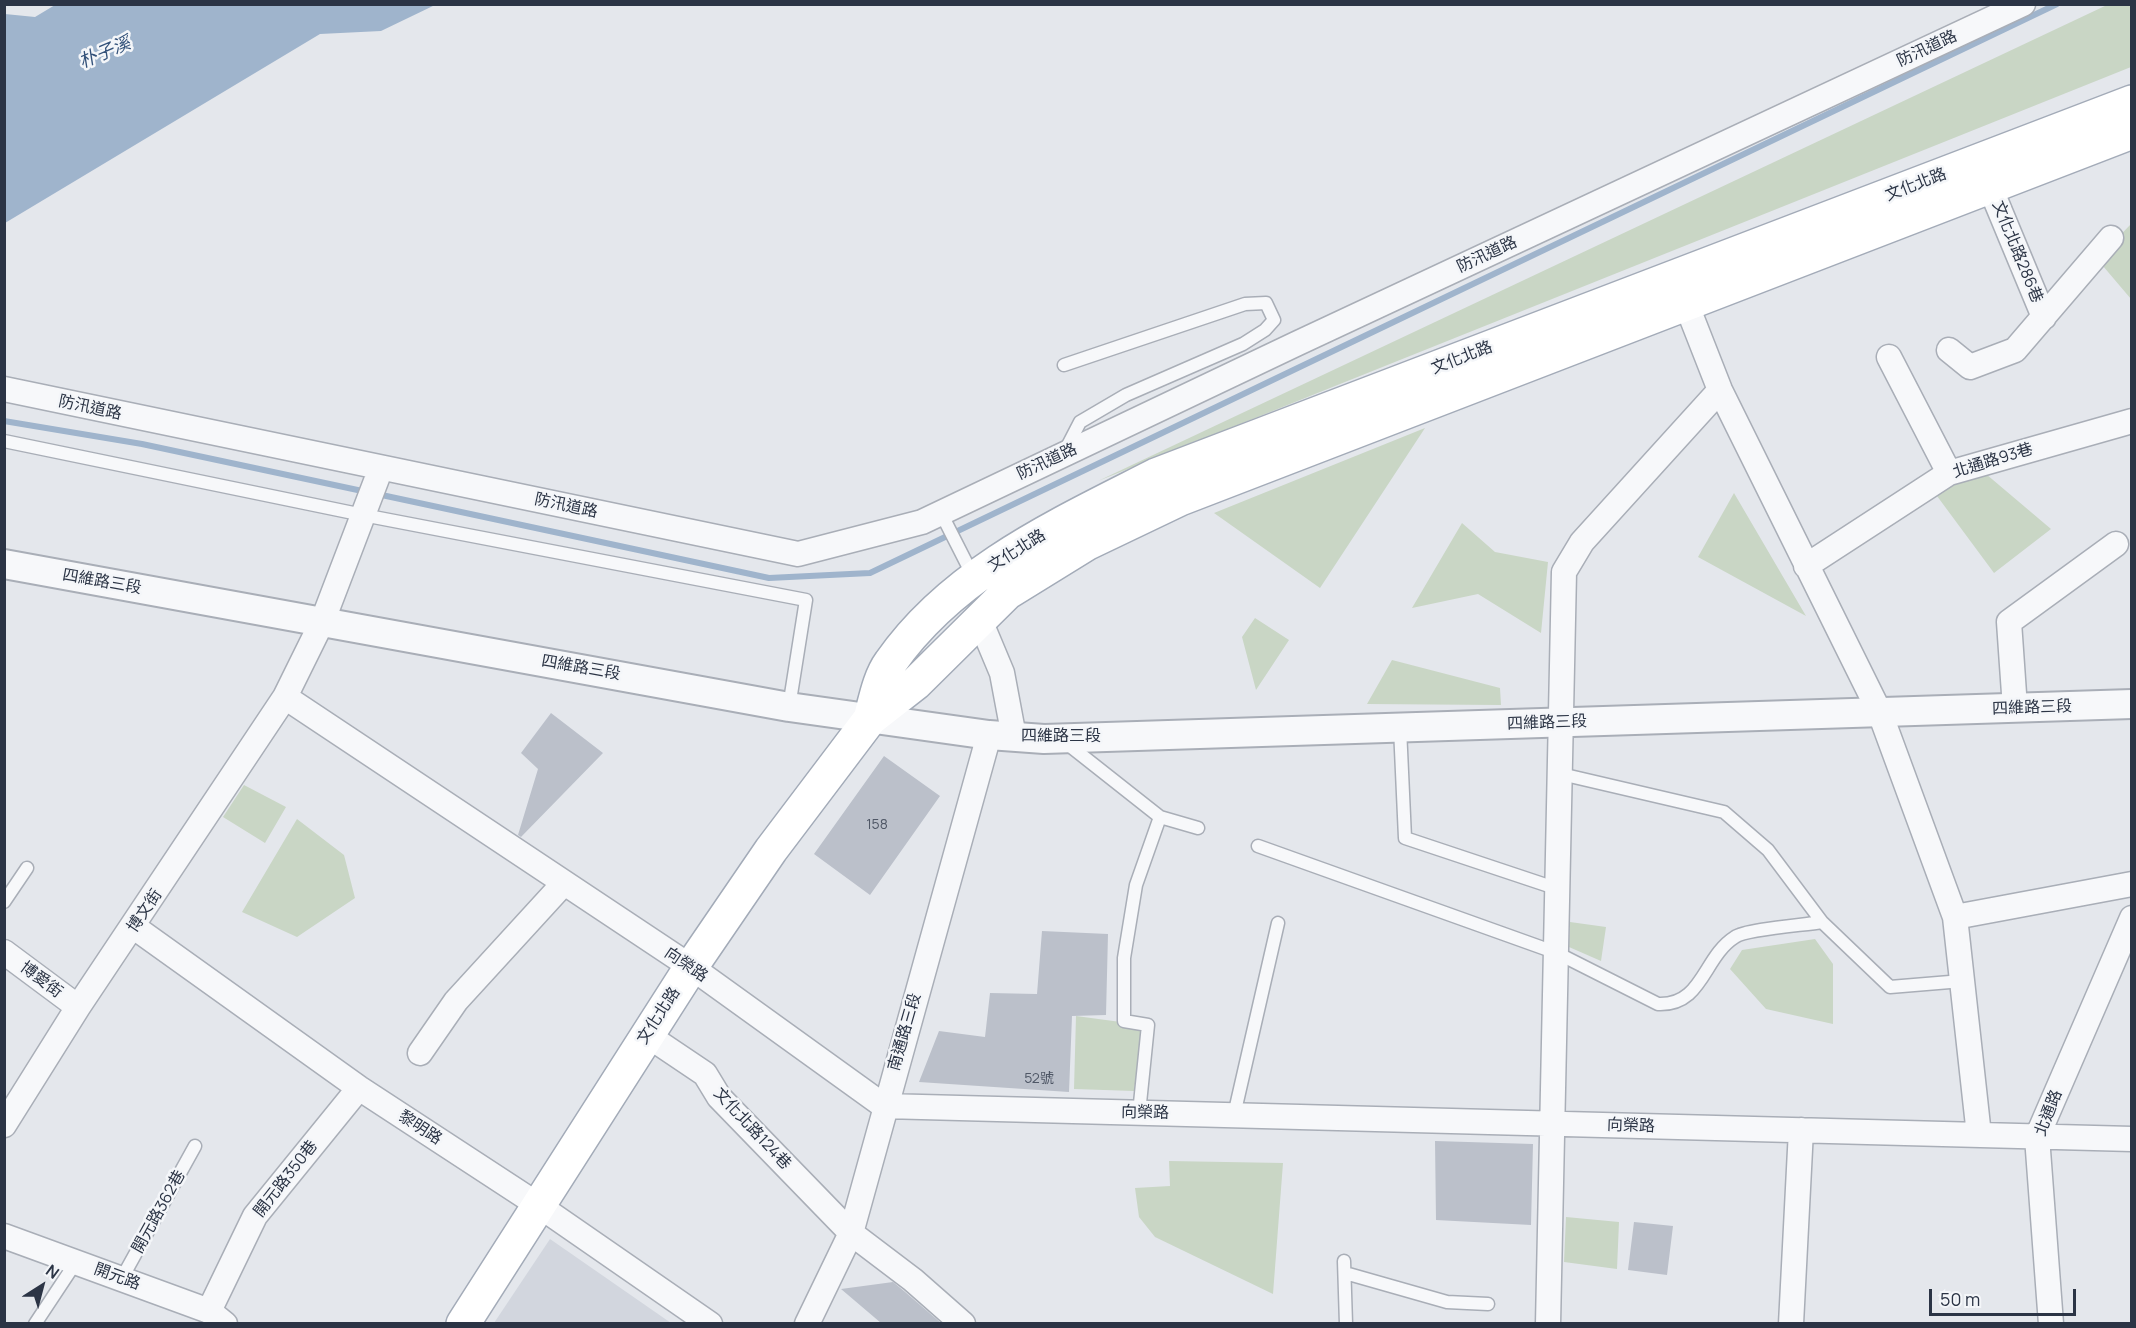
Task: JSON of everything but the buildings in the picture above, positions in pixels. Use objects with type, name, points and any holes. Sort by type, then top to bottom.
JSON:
[{"type":"main road","name":"文化北路","points":[[463,1323],[691,967],[771,850],[870,719],[916,683],[1007,593],[1053,562],[1180,499],[2132,102]]},
{"type":"main road","name":"文化北路","points":[[870,719],[888,665],[925,621],[974,579],[992,565],[1065,522],[1155,475],[1681,290],[1990,187],[2132,132]]},
{"type":"street","name":"防汛道路","points":[[4,389],[798,554],[922,522],[2023,4]]},
{"type":"street","name":"文化北路286巷","points":[[1990,187],[2044,317]]},
{"type":"street","name":"文化北路286巷","points":[[1949,350],[1970,367],[2016,350],[2111,238]]},
{"type":"street","points":[[1681,290],[1720,390],[1880,713],[1954,917],[1979,1135]]},
{"type":"street","points":[[1889,357],[1949,473]]},
{"type":"street","points":[[1548,1323],[1563,723],[1564,572],[1582,542],[1720,390]]},
{"type":"street","name":"北通路93巷","points":[[1806,566],[1949,473],[2132,421]]},
{"type":"street","name":"博文街","points":[[4,1125],[78,1007],[134,927],[285,697],[323,620],[381,468]]},
{"type":"street","points":[[2016,708],[2009,622],[2116,543]]},
{"type":"street","name":"四維路三段","points":[[4,564],[789,706],[1002,736],[1062,739],[2132,704]]},
{"type":"street","points":[[980,618],[1002,673],[1002,736]]},
{"type":"street","name":"向榮路","points":[[285,697],[691,967],[884,1107],[2132,1139]]},
{"type":"street","name":"南通路三段","points":[[807,1323],[851,1233],[884,1107],[1002,736]]},
{"type":"street","points":[[420,1053],[456,1002],[564,883]]},
{"type":"street","points":[[1954,917],[2132,884]]},
{"type":"street","name":"北通路","points":[[2050,1323],[2037,1137],[2132,918]]},
{"type":"street","name":"黎明路","points":[[134,927],[359,1088],[538,1205],[710,1323]]},
{"type":"street","name":"博愛街","points":[[4,952],[78,1007]]},
{"type":"street","name":"文化北路124巷","points":[[647,1035],[705,1074],[719,1096],[851,1233],[913,1280],[963,1323]]},
{"type":"street","name":"開元路350巷","points":[[217,1317],[255,1216],[359,1088]]},
{"type":"street","points":[[1791,1323],[1801,1130]]},
{"type":"street","name":"開元路","points":[[4,1236],[122,1278],[217,1317]]},
{"type":"lane","points":[[1063,455],[1080,422],[1126,395],[1243,344],[1265,330],[1274,320],[1266,303],[1245,304],[1064,365]]},
{"type":"lane","points":[[4,441],[363,515],[806,600],[789,706]]},
{"type":"lane","points":[[941,513],[974,579]]},
{"type":"lane","points":[[1400,728],[1405,838],[1558,889]]},
{"type":"lane","points":[[1062,739],[1160,817],[1198,828]]},
{"type":"lane","points":[[1561,774],[1724,812],[1768,850],[1822,922],[1890,987],[1962,981]]},
{"type":"lane","points":[[1139,1113],[1148,1025],[1124,1021],[1124,958],[1137,885],[1160,817]]},
{"type":"lane","points":[[1258,846],[1557,953],[1658,1004],[1674,1005],[1689,996],[1721,949],[1736,936],[1822,922]]},
{"type":"lane","points":[[4,902],[27,868]]},
{"type":"lane","points":[[1234,1115],[1278,923]]},
{"type":"lane","name":"開元路362巷","points":[[122,1278],[195,1146]]},
{"type":"lane","points":[[35,1323],[76,1262]]},
{"type":"lane","points":[[1346,1323],[1344,1267],[1447,1302],[1488,1304]]},
{"type":"shaded area","points":[[550,1239],[671,1323],[494,1323]]},
{"type":"green space","points":[[2107,5],[2131,5],[2131,67],[1098,481]]},
{"type":"green space","points":[[2131,224],[2131,299],[2097,259]]},
{"type":"green space","points":[[1425,428],[1320,588],[1214,513]]},
{"type":"green space","points":[[1986,474],[2051,529],[1994,573],[1937,496],[1954,478]]},
{"type":"green space","points":[[1734,493],[1806,616],[1698,557]]},
{"type":"green space","points":[[1462,523],[1495,552],[1548,562],[1541,633],[1478,594],[1412,608]]},
{"type":"green space","points":[[1255,618],[1289,640],[1256,690],[1242,637]]},
{"type":"green space","points":[[1392,660],[1500,688],[1501,705],[1367,704]]},
{"type":"green space","points":[[244,785],[286,807],[265,843],[223,817]]},
{"type":"green space","points":[[297,819],[344,855],[355,898],[297,937],[242,912]]},
{"type":"green space","points":[[1570,922],[1606,927],[1601,961],[1569,947]]},
{"type":"green space","points":[[1815,939],[1833,964],[1833,1024],[1766,1009],[1730,969],[1742,950]]},
{"type":"green space","points":[[1076,1016],[1143,1025],[1134,1091],[1074,1089]]},
{"type":"green space","points":[[1169,1161],[1283,1163],[1273,1294],[1155,1237],[1139,1217],[1135,1188],[1170,1186]]},
{"type":"green space","points":[[1566,1217],[1619,1222],[1617,1269],[1564,1262]]},
{"type":"water","name":"朴子溪","points":[[55,5],[435,5],[381,31],[320,34],[5,223],[5,14],[35,17]]},
{"type":"waterway","points":[[377,494],[769,578],[870,573],[2057,4]]},
{"type":"waterway","points":[[4,421],[142,444],[367,492]]}]
